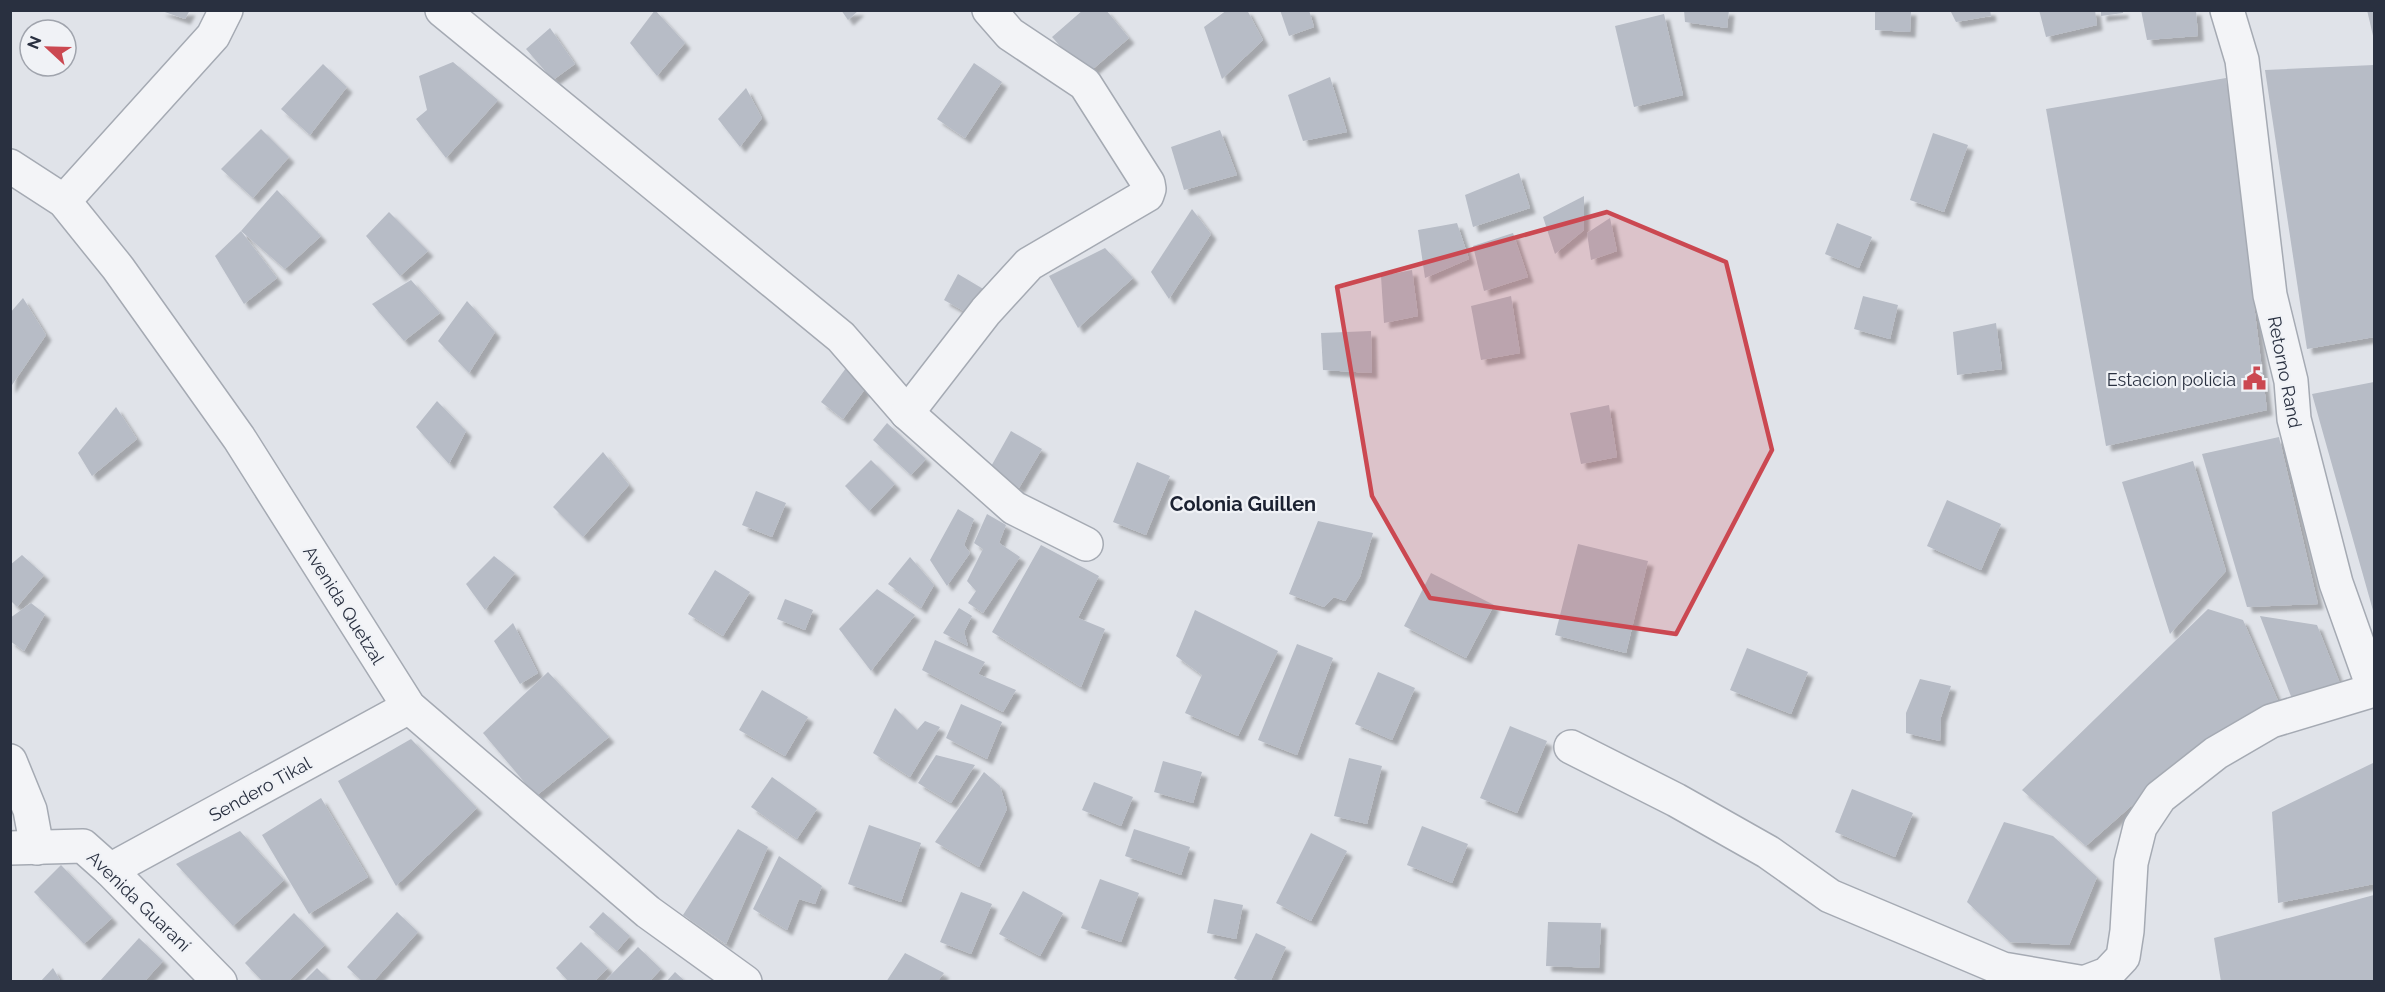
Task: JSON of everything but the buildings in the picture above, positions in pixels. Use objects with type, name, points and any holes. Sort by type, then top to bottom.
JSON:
[{"type":"street","points":[[64,201],[213,36],[226,10]]},
{"type":"street","points":[[442,10],[841,337],[907,413],[1014,508],[1086,544]]},
{"type":"street","points":[[907,413],[986,311],[1029,264],[1147,195],[1149,189],[1148,183],[1085,84],[1010,34],[989,10]]},
{"type":"street","name":"Retorno Rand","points":[[2227,10],[2242,60],[2270,295],[2291,381],[2294,419],[2336,583],[2374,690]]},
{"type":"street","name":"Avenida Quetzal","points":[[10,166],[64,201],[118,268],[239,438],[409,707],[648,912],[745,981]]},
{"type":"street","points":[[2086,981],[2107,974],[2122,957],[2127,931],[2131,863],[2140,827],[2160,797],[2216,753],[2271,721],[2374,690]]},
{"type":"street","name":"Sendero Tikal","points":[[110,870],[409,707]]},
{"type":"street","points":[[1571,747],[1676,800],[1768,852],[1830,896],[2003,969],[2079,981]]},
{"type":"street","points":[[10,761],[30,810],[24,848]]},
{"type":"street","name":"Avenida Guaraní","points":[[24,848],[83,846],[110,870],[220,981]]},
{"type":"highlighted area","points":[[1607,212],[1726,262],[1772,450],[1676,634],[1430,598],[1372,496],[1337,287]]},
{"type":"place","name":"Estacion policia","points":[[2254,379]]},
{"type":"district","name":"Colonia Guillen","points":[[1243,504]]}]
